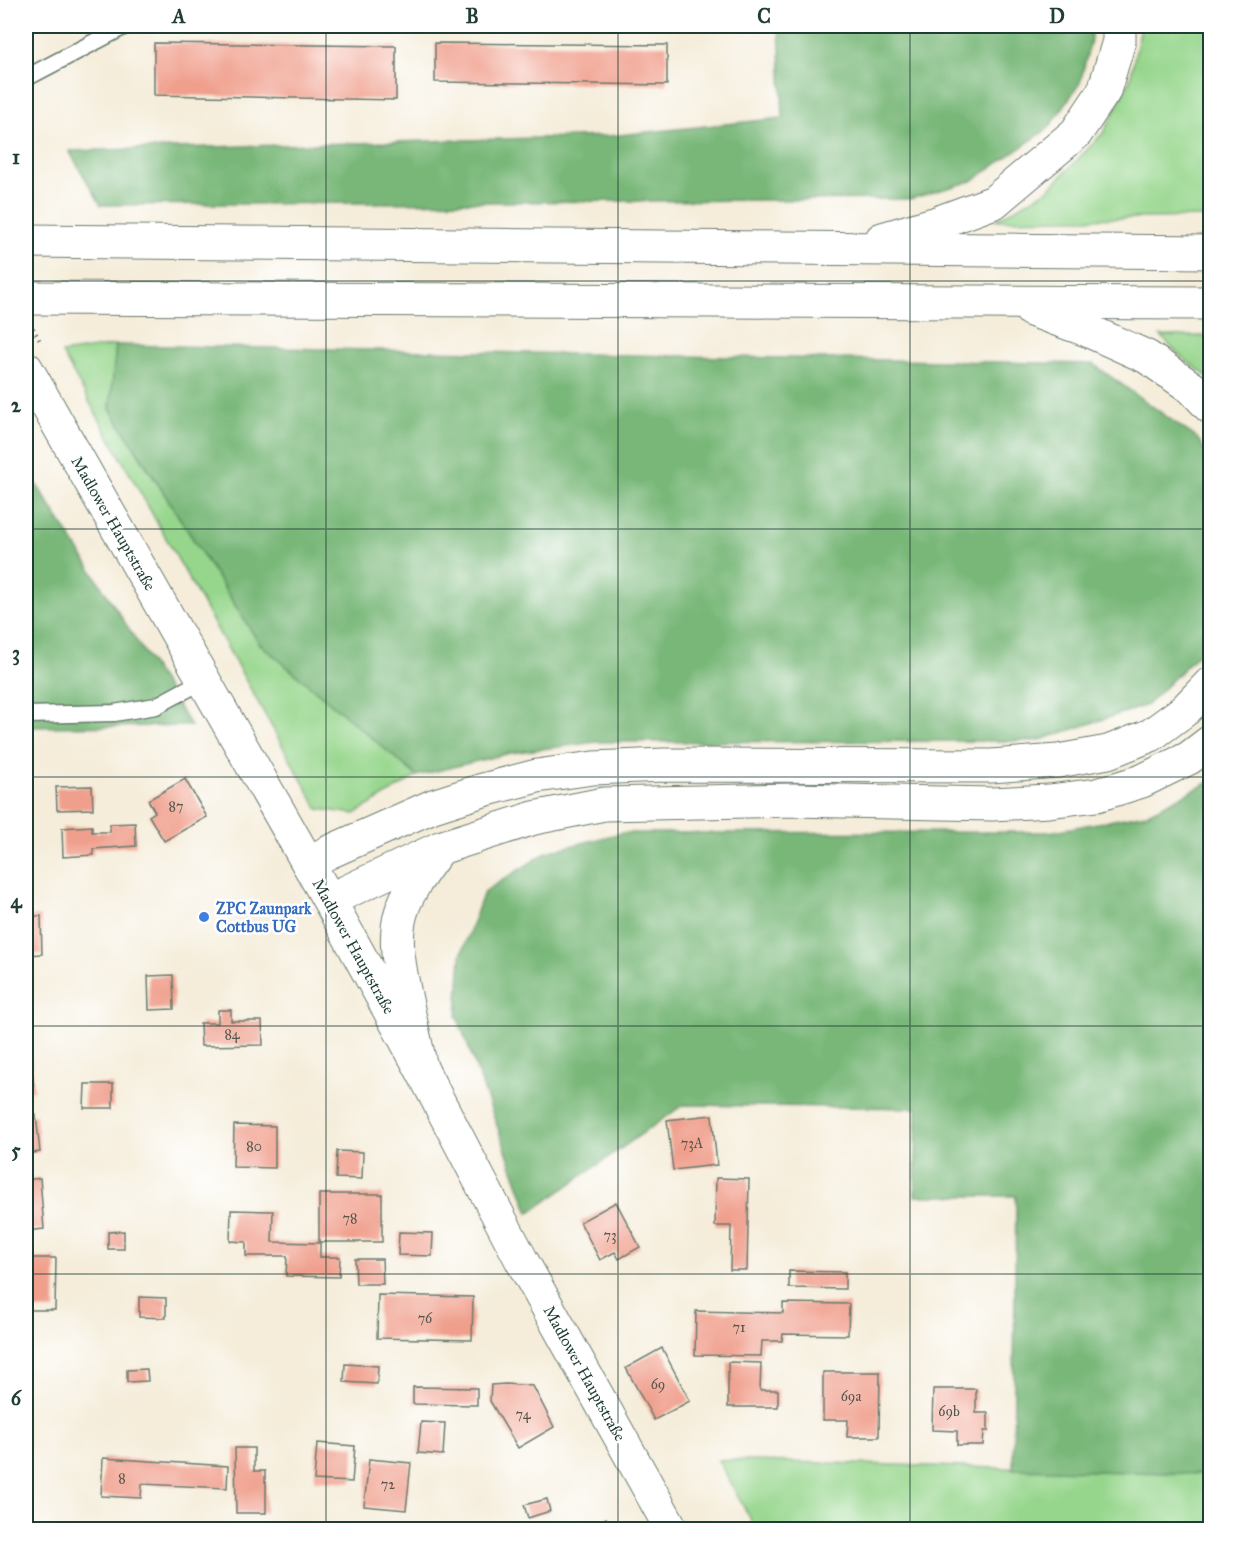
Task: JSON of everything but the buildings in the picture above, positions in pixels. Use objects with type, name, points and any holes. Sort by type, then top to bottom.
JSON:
[{"type":"main road","points":[[850,249],[937,223],[994,202],[1076,133],[1104,91],[1119,41],[1119,26]]},
{"type":"main road","points":[[26,241],[1210,252]]},
{"type":"main road","points":[[26,298],[1210,303]]},
{"type":"main road","points":[[1010,302],[1087,330],[1148,357],[1192,388],[1210,407]]},
{"type":"main road","name":"Madlower Hauptstraße","points":[[26,368],[309,863],[421,1068],[522,1261],[672,1530]]},
{"type":"main road","points":[[309,863],[433,806],[537,776],[593,768],[664,765],[991,766],[1058,761],[1108,752],[1151,735],[1185,710],[1210,684]]},
{"type":"main road","points":[[329,900],[440,848],[534,819],[604,804],[793,800],[992,804],[1049,801],[1096,795],[1142,781],[1189,758],[1210,742]]},
{"type":"main road","points":[[421,1068],[400,972],[397,934],[401,913],[409,893],[440,848]]},
{"type":"lane","points":[[26,78],[125,26]]},
{"type":"lane","points":[[26,715],[114,713],[156,706],[204,680]]},
{"type":"green space","points":[[779,26],[1091,26],[1091,40],[1080,83],[1049,128],[972,181],[910,199],[101,205],[69,151],[610,136],[783,118]]},
{"type":"green space","points":[[1141,26],[1207,26],[1210,31],[1210,217],[995,220],[1048,190],[1104,132],[1130,80]]},
{"type":"green space","points":[[1161,336],[1210,336],[1210,379],[1178,354]]},
{"type":"green space","points":[[116,345],[110,409],[259,643],[417,776],[355,814],[318,809],[62,353]]},
{"type":"green space","points":[[116,345],[1093,364],[1198,439],[1210,461],[1210,642],[1147,705],[1037,741],[597,742],[510,753],[417,776],[259,643],[110,408]]},
{"type":"green space","points":[[26,468],[191,726],[26,727]]},
{"type":"green space","points":[[1210,782],[1210,1474],[1013,1469],[1016,1196],[915,1196],[917,1108],[683,1105],[529,1213],[457,1016],[461,955],[484,892],[547,852],[621,833],[1049,832],[1146,814]]},
{"type":"green space","points":[[718,1460],[1210,1474],[1210,1529],[756,1529]]},
{"type":"place","name":"ZPC Zaunpark Cottbus UG","points":[[204,917]]}]
